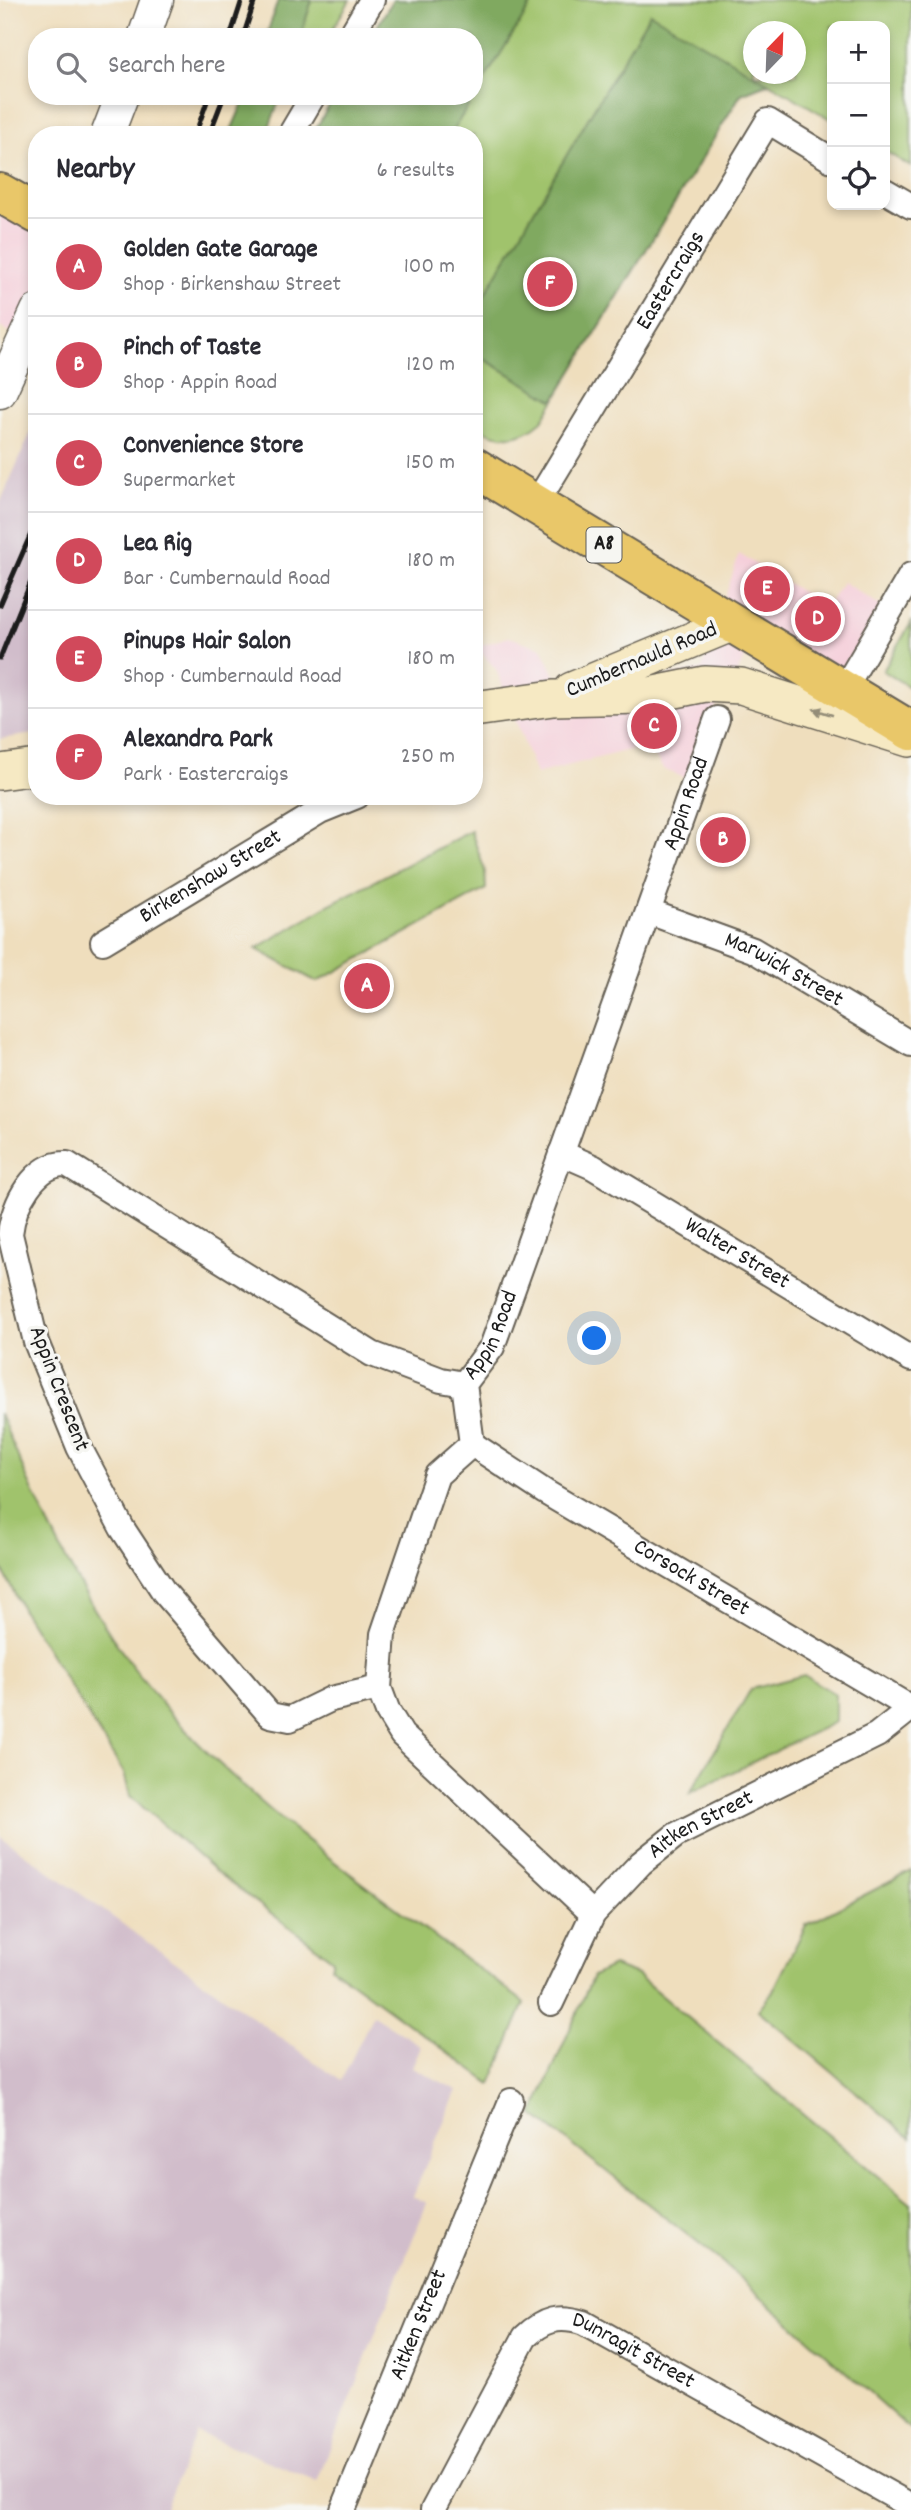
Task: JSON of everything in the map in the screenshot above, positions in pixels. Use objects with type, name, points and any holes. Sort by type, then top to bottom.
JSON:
[{"type":"main road","points":[[0,192],[28,209]]},
{"type":"main road","name":"A8","points":[[483,472],[733,623]]},
{"type":"main road","name":"Cumbernauld Road","points":[[553,698],[733,623],[911,730]]},
{"type":"main road","name":"Cumbernauld Road","points":[[483,708],[553,698],[645,696],[705,684],[741,686],[911,740]]},
{"type":"street","points":[[147,28],[157,0]]},
{"type":"street","points":[[355,28],[372,0]]},
{"type":"street","points":[[110,126],[119,105]]},
{"type":"street","points":[[295,126],[308,105]]},
{"type":"street","name":"Eastercraigs","points":[[536,504],[768,121],[827,157]]},
{"type":"street","points":[[890,194],[911,206]]},
{"type":"street","points":[[0,392],[28,331]]},
{"type":"street","points":[[844,689],[911,575]]},
{"type":"street","name":"Appin Road","points":[[472,1444],[464,1384],[492,1347],[717,719]]},
{"type":"street","name":"Birkenshaw Street","points":[[103,942],[320,811],[335,805]]},
{"type":"street","name":"Marwick Street","points":[[649,912],[753,950],[911,1044]]},
{"type":"street","name":"Walter Street","points":[[561,1153],[593,1167],[911,1359]]},
{"type":"street","name":"Appin Crescent","points":[[379,1688],[331,1699],[290,1720],[270,1715],[164,1592],[122,1528],[79,1447],[36,1342],[10,1234],[11,1221],[36,1177],[56,1164],[67,1164],[372,1354],[441,1380],[464,1384]]},
{"type":"street","points":[[472,1444],[437,1475],[383,1634],[379,1688],[387,1712],[402,1735],[593,1914]]},
{"type":"street","name":"Corsock Street","points":[[472,1444],[545,1492],[911,1708]]},
{"type":"street","name":"Aitken Street","points":[[551,2003],[593,1914],[641,1863],[677,1835],[877,1735],[911,1708]]},
{"type":"street","name":"Aitken Street","points":[[343,2510],[511,2101]]},
{"type":"street","name":"Dunragit Street","points":[[433,2510],[525,2337],[537,2326],[552,2319],[568,2318],[584,2323],[911,2506]]},
{"type":"shaded area","points":[[0,197],[28,214],[28,327],[23,338],[0,327]]},
{"type":"shaded area","points":[[28,439],[28,735],[0,739],[0,503]]},
{"type":"shaded area","points":[[739,554],[827,607],[843,582],[891,612],[843,692],[756,640],[711,715],[688,779],[663,769],[648,745],[536,774],[496,669],[483,655],[483,645],[509,637],[542,648],[565,696],[702,669]]},
{"type":"shaded area","points":[[0,1836],[341,2081],[373,2015],[421,2046],[412,2067],[457,2090],[413,2196],[427,2203],[317,2481],[196,2432],[165,2510],[0,2510]]},
{"type":"green space","points":[[278,0],[312,0],[303,28],[269,28]]},
{"type":"green space","points":[[312,0],[350,0],[333,28],[303,28]]},
{"type":"green space","points":[[393,0],[911,0],[911,167],[890,154],[890,21],[827,21],[827,117],[771,84],[806,84],[806,21],[743,21],[743,84],[766,84],[741,94],[542,421],[526,432],[509,436],[483,431],[483,126],[317,126],[330,105],[483,105],[483,28],[376,28]]},
{"type":"green space","points":[[393,0],[534,0],[483,82],[483,28],[376,28]]},
{"type":"green space","points":[[650,13],[743,68],[743,84],[766,84],[741,94],[554,401],[483,358],[483,298]]},
{"type":"green space","points":[[242,105],[278,105],[269,126],[233,126]]},
{"type":"green space","points":[[330,105],[469,105],[456,126],[317,126]]},
{"type":"green space","points":[[911,623],[911,688],[883,671]]},
{"type":"green space","points":[[471,831],[485,871],[486,889],[317,982],[256,949],[328,905]]},
{"type":"green space","points":[[0,1413],[35,1496],[75,1576],[123,1653],[179,1723],[218,1763],[302,1836],[525,2003],[491,2084],[331,1967],[333,1960],[219,1874],[130,1796],[124,1773],[23,1611],[0,1564]]},
{"type":"green space","points":[[804,1675],[835,1694],[835,1722],[690,1793],[751,1689]]},
{"type":"green space","points":[[911,1871],[911,2138],[758,2010],[773,1991],[806,1925]]},
{"type":"green space","points":[[613,1966],[637,1975],[911,2204],[911,2430],[722,2262],[533,2114],[593,1976]]},
{"type":"railway","points":[[233,28],[242,0]]},
{"type":"railway","points":[[246,28],[255,0]]},
{"type":"railway","points":[[198,126],[206,105]]},
{"type":"railway","points":[[212,126],[221,105]]},
{"type":"railway","points":[[0,605],[28,541]]},
{"type":"railway","points":[[0,658],[28,589]]},
{"type":"place","name":"Alexandra Park","points":[[550,284]]},
{"type":"place","name":"Pinups Hair Salon","points":[[767,589]]},
{"type":"place","name":"Lea Rig","points":[[818,619]]},
{"type":"place","name":"Convenience Store","points":[[654,726]]},
{"type":"place","name":"Pinch of Taste","points":[[723,840]]},
{"type":"place","name":"Golden Gate Garage","points":[[367,986]]}]
